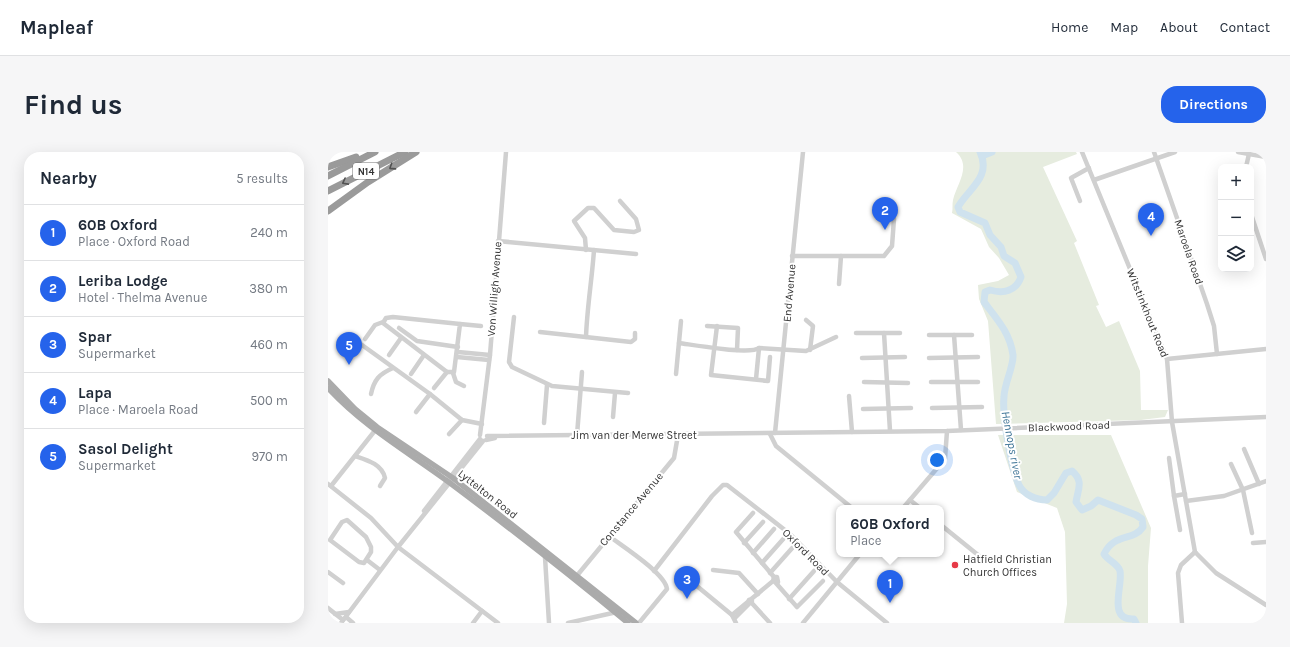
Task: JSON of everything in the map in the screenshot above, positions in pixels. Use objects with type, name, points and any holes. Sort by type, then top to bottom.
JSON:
[{"type":"highway","points":[[328,167],[368,152]]},
{"type":"highway","name":"N14","points":[[328,176],[375,152]]},
{"type":"highway","name":"N14","points":[[328,191],[405,152]]},
{"type":"highway","points":[[328,212],[368,182],[416,152]]},
{"type":"main road","name":"Lyttelton Road","points":[[328,381],[376,429]]},
{"type":"main road","name":"Lyttelton Road","points":[[328,388],[355,415],[450,479],[618,612],[637,623]]},
{"type":"main road","name":"Lyttelton Road","points":[[450,479],[545,557],[575,578]]},
{"type":"main road","name":"Lyttelton Road","points":[[618,612],[628,623]]},
{"type":"street","name":"Von Willigh Avenue","points":[[343,620],[450,479],[484,438],[482,426],[506,152]]},
{"type":"street","name":"End Avenue","points":[[773,434],[784,350],[803,152]]},
{"type":"street","name":"Witstinkhout Road","points":[[1082,152],[1167,359],[1172,422],[1195,552]]},
{"type":"street","name":"Maroela Road","points":[[1154,152],[1211,319],[1217,354]]},
{"type":"street","points":[[1094,180],[1175,152]]},
{"type":"street","points":[[1238,152],[1266,157]]},
{"type":"street","points":[[1247,164],[1249,154]]},
{"type":"street","points":[[1080,201],[1071,178],[1089,168]]},
{"type":"street","points":[[586,250],[585,238],[574,221],[588,208],[594,208],[614,230],[634,232],[639,230],[636,219],[620,201]]},
{"type":"street","points":[[792,256],[869,257],[886,255],[892,246],[894,219]]},
{"type":"street","points":[[1254,223],[1266,260]]},
{"type":"street","points":[[498,241],[636,254]]},
{"type":"street","points":[[586,337],[586,314],[589,304],[594,250]]},
{"type":"street","points":[[839,284],[841,256]]},
{"type":"street","points":[[365,339],[375,325],[383,322],[386,318],[393,317],[481,326]]},
{"type":"street","points":[[514,317],[510,365],[547,385],[580,390],[628,393]]},
{"type":"street","points":[[676,374],[681,320]]},
{"type":"street","points":[[806,320],[812,324],[814,330],[810,350]]},
{"type":"street","points":[[383,322],[401,338],[450,373],[456,382],[464,386]]},
{"type":"street","points":[[434,388],[450,373],[455,371],[460,324]]},
{"type":"street","points":[[707,326],[738,328],[737,350]]},
{"type":"street","points":[[717,326],[711,375],[768,381],[770,357]]},
{"type":"street","points":[[399,328],[417,341],[458,352],[489,358]]},
{"type":"street","points":[[540,332],[631,342],[635,339],[635,333]]},
{"type":"street","points":[[884,333],[890,431]]},
{"type":"street","points":[[856,334],[900,333]]},
{"type":"street","points":[[929,335],[972,335]]},
{"type":"street","points":[[954,335],[961,430]]},
{"type":"street","points":[[679,343],[755,351],[759,348],[810,350],[836,337]]},
{"type":"street","points":[[389,356],[401,338]]},
{"type":"street","points":[[362,345],[430,394],[462,420],[482,426]]},
{"type":"street","points":[[756,379],[759,348]]},
{"type":"street","points":[[1167,359],[1266,349]]},
{"type":"street","points":[[411,374],[424,355]]},
{"type":"street","points":[[862,358],[905,357]]},
{"type":"street","points":[[929,358],[978,358]]},
{"type":"street","points":[[371,394],[376,379],[383,372],[393,368]]},
{"type":"street","points":[[577,435],[582,372]]},
{"type":"street","points":[[864,382],[908,383]]},
{"type":"street","points":[[931,382],[978,382]]},
{"type":"street","points":[[544,423],[547,385]]},
{"type":"street","points":[[613,417],[615,393]]},
{"type":"street","points":[[416,412],[430,394]]},
{"type":"street","points":[[849,396],[852,432]]},
{"type":"street","points":[[932,408],[982,407]]},
{"type":"street","points":[[863,408],[912,408]]},
{"type":"street","name":"Blackwood Road","points":[[773,434],[947,431],[1266,417]]},
{"type":"street","points":[[449,434],[462,420]]},
{"type":"street","points":[[376,429],[355,456],[329,485],[374,521],[398,547],[498,623]]},
{"type":"street","points":[[906,505],[945,459],[947,451],[947,431]]},
{"type":"street","points":[[773,434],[776,446],[848,505]]},
{"type":"street","name":"Jim van der Merwe Street","points":[[484,438],[577,435],[773,434]]},
{"type":"street","name":"Constance Avenue","points":[[575,578],[674,458],[678,435]]},
{"type":"street","points":[[1244,449],[1259,484]]},
{"type":"street","points":[[355,456],[371,462],[384,472],[385,478],[380,486]]},
{"type":"street","points":[[1169,458],[1180,530]]},
{"type":"street","points":[[1231,464],[1243,490],[1252,533]]},
{"type":"street","points":[[1186,501],[1224,496],[1266,481]]},
{"type":"street","name":"Oxford Road","points":[[654,571],[712,496],[723,485],[727,485],[735,489],[790,534],[837,582],[887,623]]},
{"type":"street","points":[[1174,496],[1185,494]]},
{"type":"street","points":[[910,500],[916,505]]},
{"type":"street","points":[[753,513],[736,531],[795,606],[798,607],[823,581]]},
{"type":"street","points":[[347,520],[350,522],[370,542],[371,552],[367,560],[364,563],[359,562],[331,542],[330,537],[342,522],[347,520]]},
{"type":"street","points":[[744,543],[763,522]]},
{"type":"street","points":[[944,527],[982,559]]},
{"type":"street","points":[[753,553],[774,529]]},
{"type":"street","points":[[609,536],[654,571],[664,580],[666,586],[664,593],[637,623]]},
{"type":"street","points":[[762,563],[785,537]]},
{"type":"street","points":[[1253,542],[1266,542]]},
{"type":"street","points":[[692,582],[734,619],[773,578],[794,546]]},
{"type":"street","points":[[1182,623],[1178,573],[1181,565],[1195,552],[1216,573],[1265,602]]},
{"type":"street","points":[[545,557],[550,623]]},
{"type":"street","points":[[803,623],[858,557]]},
{"type":"street","points":[[367,560],[380,570]]},
{"type":"street","points":[[713,570],[739,573],[758,594]]},
{"type":"street","points":[[789,599],[814,571]]},
{"type":"street","points":[[328,572],[343,583]]},
{"type":"street","points":[[751,600],[773,622]]},
{"type":"street","points":[[328,608],[343,620],[353,623]]},
{"type":"street","points":[[473,623],[482,611]]},
{"type":"street","points":[[335,614],[350,612]]},
{"type":"street","points":[[568,623],[618,612]]},
{"type":"shaded area","points":[[956,152],[1076,152],[1077,154],[1043,167],[1077,241],[1074,243],[1099,305],[1096,306],[1106,327],[1119,321],[1140,371],[1141,410],[1168,410],[1165,417],[1141,420],[996,424],[988,321],[979,299],[978,285],[998,281],[1009,275],[999,258],[989,247],[981,229],[952,213],[953,200],[963,169],[961,157]]},
{"type":"shaded area","points":[[998,435],[1111,435],[1151,528],[1148,566],[1148,623],[1064,623],[1067,604],[1065,532],[1057,508],[1017,492]]},
{"type":"waterway","name":"Hennops river","points":[[980,152],[983,161],[981,176],[958,207],[960,212],[985,223],[990,235],[1001,247],[1004,256],[1015,263],[1021,277],[1016,286],[1009,290],[1000,292],[990,290],[985,292],[984,302],[1006,333],[1013,355],[1004,392],[1004,416],[1016,477],[1021,489],[1024,492],[1035,498],[1047,500],[1054,493],[1066,473],[1072,471],[1078,478],[1079,489],[1076,502],[1082,510],[1091,506],[1098,500],[1136,515],[1142,519],[1143,527],[1139,532],[1113,543],[1108,547],[1104,554],[1119,568],[1120,571],[1118,609],[1126,618],[1134,619],[1136,623]]},
{"type":"waterway","points":[[982,156],[992,152]]},
{"type":"place","name":"Leriba Lodge","points":[[885,230]]},
{"type":"place","name":"Lapa","points":[[1151,236]]},
{"type":"place","name":"Sasol Delight","points":[[349,365]]},
{"type":"place","name":"Hatfield Christian Church Offices","points":[[955,565]]},
{"type":"place","name":"Spar","points":[[687,599]]},
{"type":"place","name":"60B Oxford","points":[[890,603]]}]
